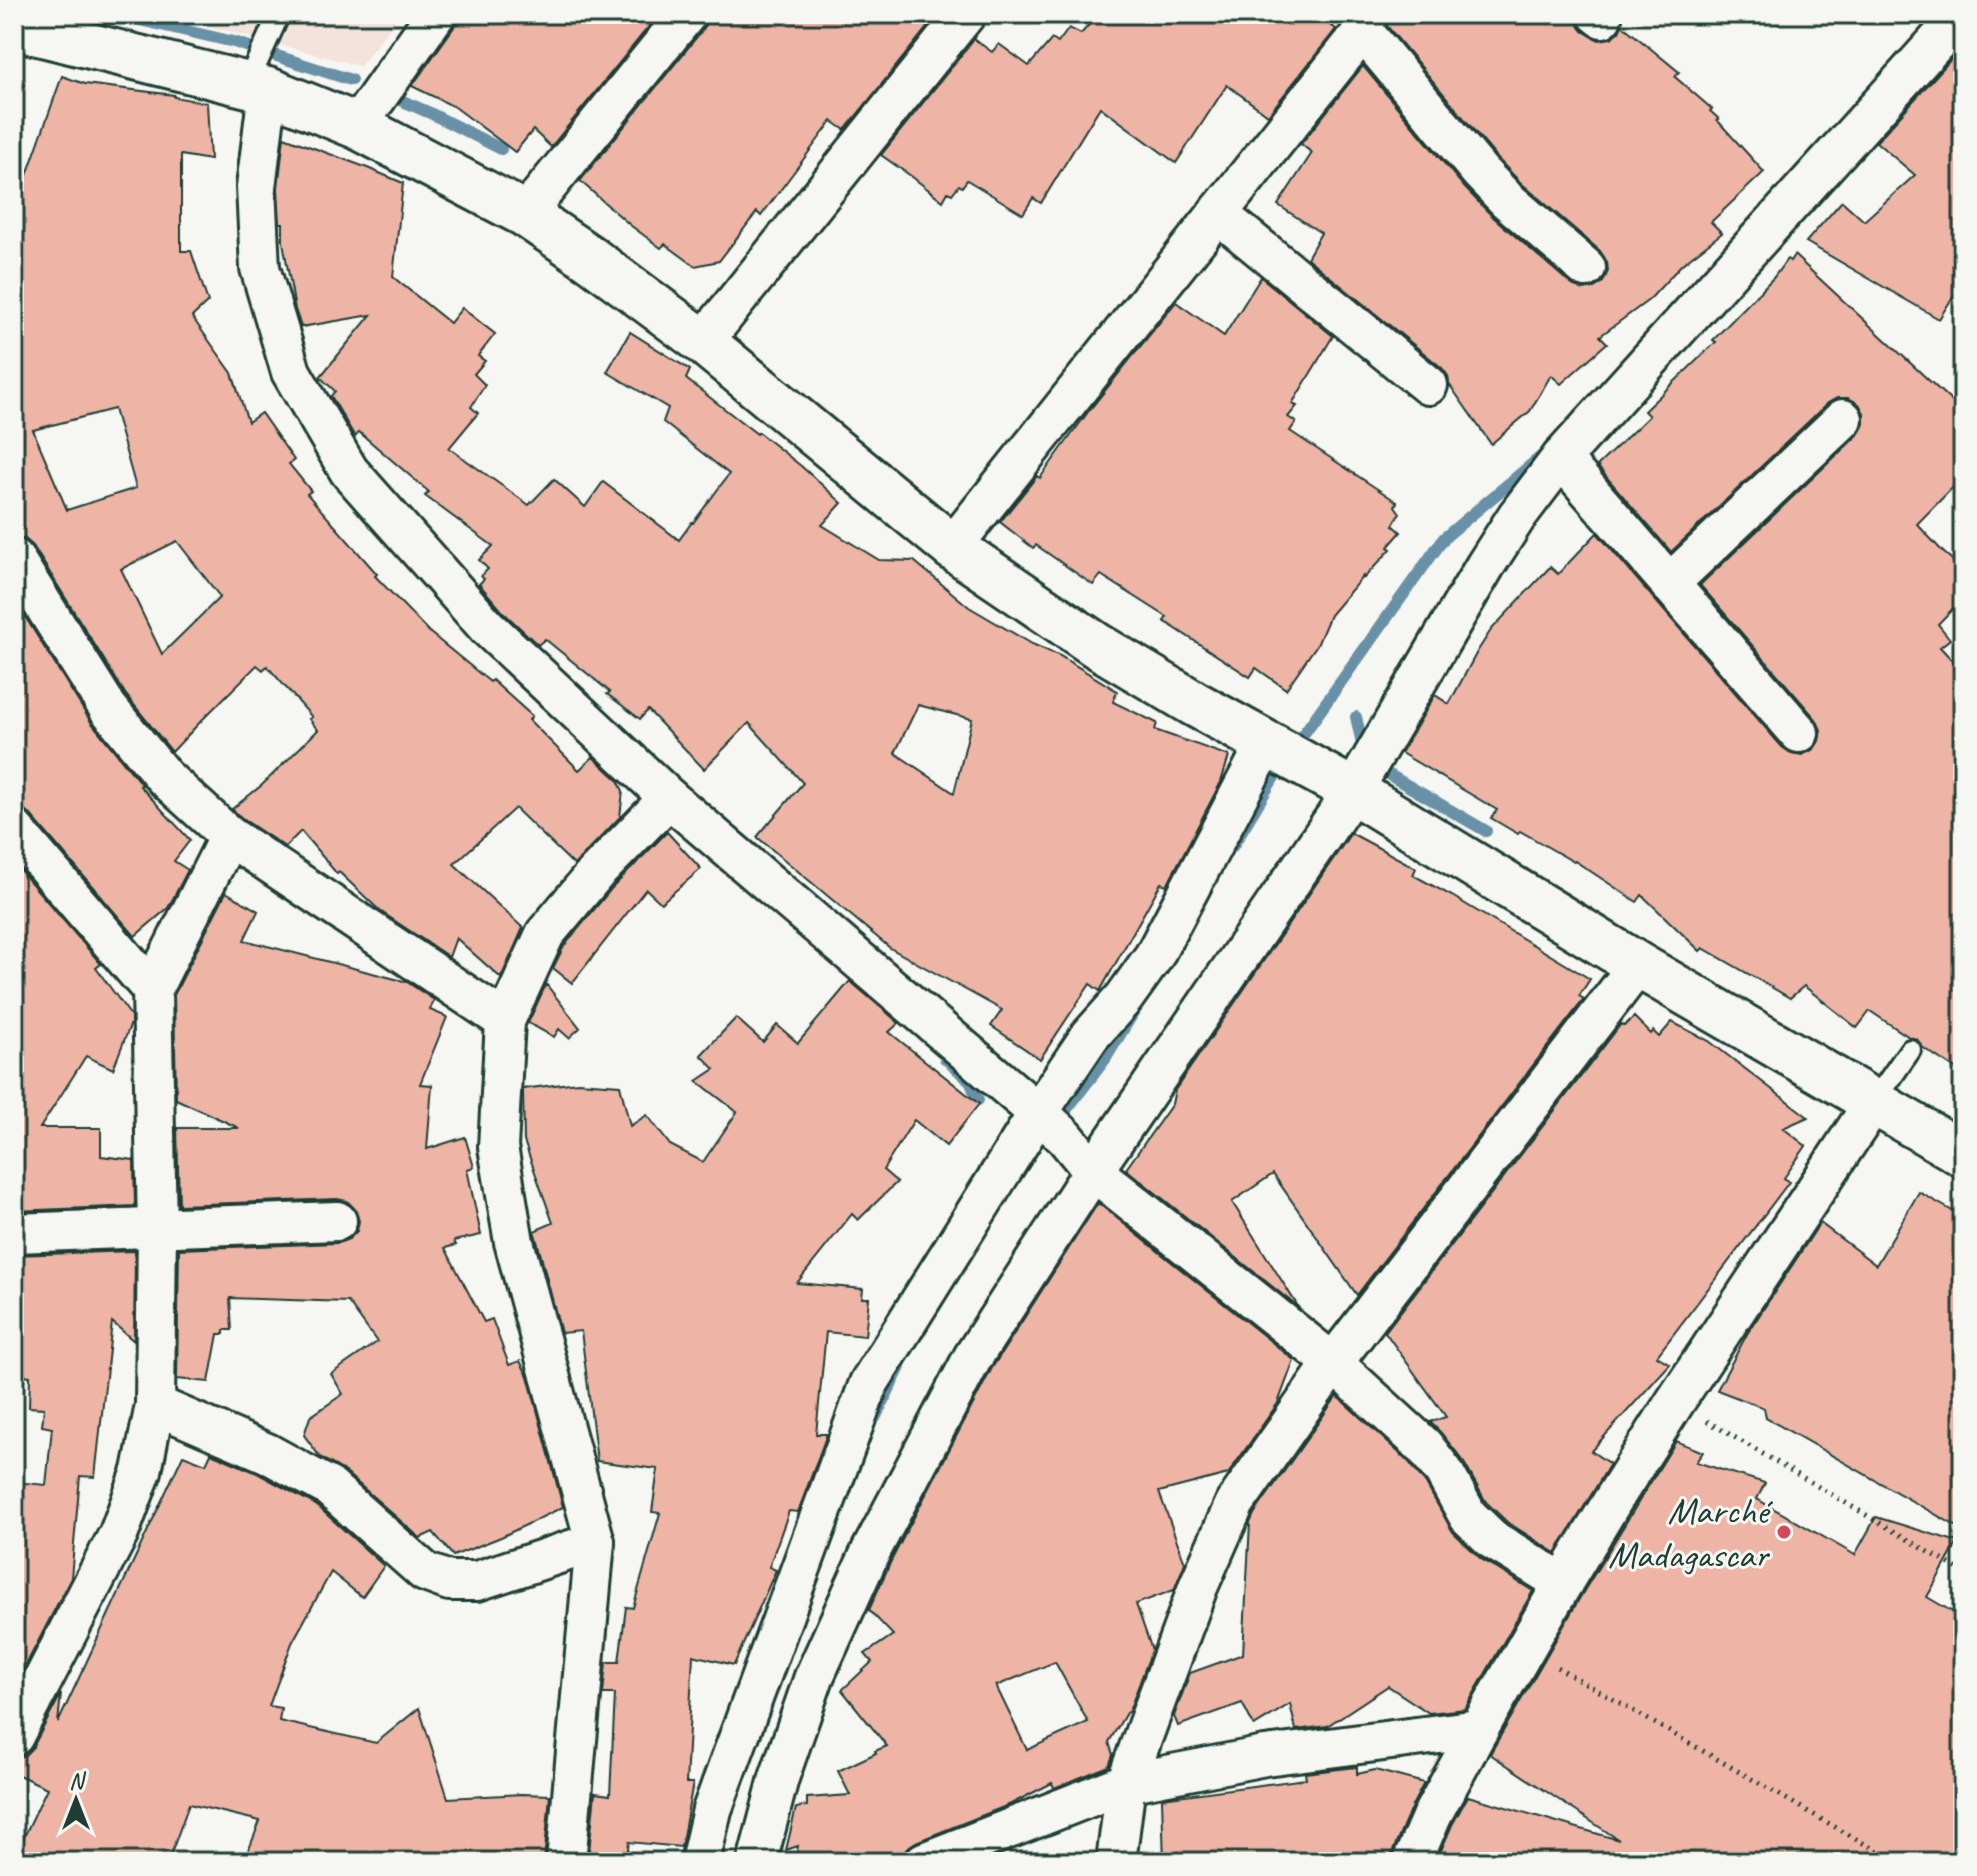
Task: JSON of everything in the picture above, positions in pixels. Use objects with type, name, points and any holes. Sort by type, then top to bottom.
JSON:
[{"type":"street","points":[[357,126],[436,14]]},
{"type":"street","points":[[525,214],[687,14]]},
{"type":"street","points":[[703,342],[966,14]]},
{"type":"street","points":[[757,1862],[779,1778],[814,1677],[871,1551],[973,1357],[1093,1171],[1353,791],[1517,516],[1561,458],[1962,14]]},
{"type":"street","points":[[952,547],[1365,22],[1480,172],[1506,199],[1586,268]]},
{"type":"street","points":[[15,34],[257,87],[357,126],[525,214],[703,342],[952,547],[1096,645],[1353,791],[1638,965],[1963,1154]]},
{"type":"street","points":[[257,87],[256,187],[260,268],[291,372],[349,471],[487,627],[669,798],[1051,1125],[1093,1171],[1333,1363],[1424,1446],[1444,1472],[1468,1516],[1493,1540],[1563,1583]]},
{"type":"street","points":[[1217,213],[1428,385]]},
{"type":"street","points":[[1669,584],[1843,419]]},
{"type":"street","points":[[1561,458],[1799,733]]},
{"type":"street","points":[[14,558],[108,708],[164,777],[229,836],[505,1021]]},
{"type":"street","points":[[700,1862],[712,1810],[869,1383],[1051,1125],[1090,1036],[1124,998],[1154,956],[1283,751]]},
{"type":"street","points":[[566,1862],[595,1542],[511,1228],[498,1147],[505,1021],[545,934],[595,874],[669,798]]},
{"type":"street","points":[[14,829],[152,990]]},
{"type":"street","points":[[14,1736],[119,1533],[142,1471],[155,1405],[157,1227],[152,990],[229,836]]},
{"type":"street","points":[[1116,1862],[1126,1783],[1198,1587],[1235,1503],[1333,1363],[1638,965]]},
{"type":"street","points":[[1412,1862],[1432,1815],[1563,1583],[1675,1402],[1874,1102]]},
{"type":"street","points":[[14,1233],[337,1221]]},
{"type":"street","points":[[155,1405],[267,1453],[329,1487],[425,1572],[449,1581],[477,1581],[595,1542]]},
{"type":"street","points":[[924,1862],[1126,1783],[1265,1756],[1479,1729]]},
{"type":"lane","points":[[257,87],[279,14]]},
{"type":"lane","points":[[1874,1102],[1910,1050]]},
{"type":"path","points":[[1675,1402],[1963,1572]]},
{"type":"path","points":[[1525,1649],[1896,1862]]},
{"type":"shaded area","points":[[163,14],[400,14],[360,66]]},
{"type":"building","points":[[458,14],[659,14],[551,147],[533,130],[515,152],[455,107],[412,86],[454,27]]},
{"type":"building","points":[[708,14],[938,14],[845,130],[832,121],[761,216],[757,212],[719,261],[695,266],[665,244],[661,248],[580,181],[704,28]]},
{"type":"building","points":[[1098,14],[1315,14],[1336,29],[1268,115],[1227,85],[1176,163],[1100,107],[1041,203],[1033,198],[1023,214],[967,180],[952,194],[948,192],[943,201],[881,155],[974,39],[992,52],[999,44],[1029,66],[1052,39],[1058,43],[1069,28],[1081,34]]},
{"type":"building","points":[[1389,14],[1576,14],[1577,23],[1583,31],[1599,40],[1611,38],[1622,25],[1679,72],[1675,77],[1712,109],[1710,111],[1717,120],[1764,172],[1711,222],[1722,233],[1682,264],[1650,299],[1600,336],[1607,343],[1561,384],[1551,375],[1530,411],[1491,444],[1449,384],[1442,368],[1307,258],[1321,233],[1278,205],[1312,153],[1301,144],[1363,66],[1464,187],[1492,216],[1572,285],[1583,290],[1594,288],[1603,282],[1608,271],[1607,262],[1600,251],[1521,183],[1496,157],[1387,26]]},
{"type":"building","points":[[1963,46],[1963,281],[1939,319],[1806,242],[1842,201],[1864,221],[1915,175],[1876,142]]},
{"type":"building","points":[[62,76],[85,84],[174,95],[207,103],[210,160],[181,155],[181,251],[191,251],[208,302],[192,317],[232,373],[248,422],[261,413],[294,460],[289,464],[311,491],[307,494],[377,574],[375,576],[429,632],[490,682],[492,680],[532,716],[529,720],[579,770],[593,757],[618,780],[623,791],[620,817],[574,865],[515,808],[454,864],[523,928],[501,978],[456,938],[449,957],[380,911],[339,872],[337,874],[301,831],[285,847],[232,809],[262,785],[318,730],[309,719],[312,717],[267,666],[263,670],[257,665],[172,752],[126,695],[33,546],[25,539],[14,536],[14,176],[26,178]],"holes":[[[114,409],[136,488],[67,510],[33,430]],[[177,541],[220,597],[162,654],[121,569]]]},
{"type":"building","points":[[284,137],[403,183],[393,277],[450,323],[462,308],[495,334],[478,356],[485,361],[474,374],[485,385],[471,407],[478,413],[449,448],[529,505],[554,479],[585,507],[603,482],[679,540],[729,474],[663,422],[668,408],[607,372],[630,332],[690,370],[686,379],[801,466],[842,503],[822,525],[879,560],[914,561],[969,607],[1117,691],[1113,702],[1157,723],[1155,730],[1229,756],[1221,782],[1167,885],[1161,883],[1100,991],[1090,984],[1040,1059],[991,1026],[1002,1010],[890,948],[757,837],[803,783],[749,723],[704,769],[648,710],[640,719],[545,639],[538,645],[503,612],[479,584],[484,579],[481,576],[488,569],[479,560],[493,546],[425,496],[429,492],[359,432],[355,437],[331,396],[335,391],[320,377],[371,315],[301,327],[283,242],[278,188]],"holes":[[[918,705],[972,719],[954,793],[895,753]]]},
{"type":"building","points":[[1794,255],[1963,412],[1963,477],[1917,524],[1963,569],[1963,598],[1938,624],[1950,639],[1940,647],[1963,672],[1963,1074],[1922,1047],[1917,1039],[1870,1011],[1857,1028],[1804,986],[1790,998],[1703,948],[1700,951],[1642,895],[1637,902],[1575,861],[1520,831],[1518,834],[1491,818],[1497,810],[1401,753],[1435,695],[1449,704],[1491,630],[1550,567],[1558,574],[1597,533],[1782,747],[1802,755],[1814,749],[1821,730],[1816,719],[1700,585],[1858,435],[1864,424],[1864,413],[1859,404],[1848,398],[1837,398],[1828,403],[1671,552],[1597,466],[1649,416],[1644,411],[1716,342],[1713,340]]},
{"type":"building","points":[[1261,277],[1333,336],[1292,404],[1297,406],[1288,417],[1296,422],[1290,431],[1397,502],[1395,506],[1400,513],[1393,525],[1401,532],[1388,547],[1391,549],[1330,615],[1318,643],[1286,689],[1256,668],[1250,677],[1164,621],[1167,617],[1101,575],[1093,585],[1036,545],[1033,548],[1000,522],[1037,476],[1040,478],[1176,302],[1224,336]]},
{"type":"building","points":[[14,599],[91,722],[140,786],[190,840],[174,861],[188,870],[168,908],[135,936],[31,815],[14,808]]},
{"type":"building","points":[[667,832],[701,869],[661,903],[646,889],[572,983],[553,968],[564,946],[611,889]]},
{"type":"building","points":[[1351,833],[1416,868],[1413,875],[1590,979],[1579,996],[1584,999],[1357,1295],[1273,1174],[1232,1202],[1299,1308],[1126,1169],[1172,1104],[1175,1090]]},
{"type":"building","points":[[14,863],[101,964],[96,968],[131,1016],[113,1069],[86,1056],[40,1128],[101,1128],[101,1156],[134,1160],[135,1206],[14,1211]]},
{"type":"building","points":[[226,892],[258,911],[244,940],[407,982],[434,1000],[430,1010],[447,1017],[420,1084],[432,1085],[427,1149],[465,1137],[474,1167],[467,1169],[481,1235],[454,1241],[456,1245],[445,1248],[484,1322],[492,1319],[509,1365],[520,1361],[528,1376],[563,1507],[453,1556],[433,1532],[420,1538],[344,1471],[320,1457],[304,1435],[310,1417],[343,1394],[331,1374],[377,1342],[348,1302],[230,1298],[232,1330],[218,1334],[209,1382],[177,1379],[179,1249],[338,1243],[349,1239],[357,1231],[359,1221],[355,1209],[347,1201],[337,1199],[179,1205],[177,1128],[239,1128],[176,1099],[174,995]]},
{"type":"building","points":[[850,981],[899,1023],[889,1032],[979,1104],[946,1146],[914,1120],[883,1170],[897,1182],[858,1220],[852,1214],[797,1283],[863,1289],[862,1298],[869,1298],[865,1336],[826,1332],[816,1434],[827,1434],[798,1512],[789,1511],[769,1567],[776,1570],[734,1665],[693,1655],[686,1783],[693,1783],[681,1847],[629,1842],[626,1862],[588,1862],[595,1793],[610,1795],[615,1694],[603,1694],[606,1662],[619,1662],[626,1607],[633,1608],[660,1513],[652,1512],[658,1469],[597,1461],[581,1331],[561,1333],[534,1231],[553,1223],[524,1141],[523,1089],[578,1082],[620,1085],[630,1126],[647,1115],[670,1145],[703,1162],[737,1112],[697,1081],[715,1069],[701,1055],[736,1018],[763,1042],[777,1025],[798,1043]]},
{"type":"building","points":[[546,984],[580,1028],[569,1038],[559,1029],[554,1037],[528,1023]]},
{"type":"building","points":[[1634,1017],[1651,1034],[1653,1031],[1659,1037],[1672,1022],[1709,1041],[1808,1117],[1783,1128],[1806,1146],[1784,1178],[1789,1182],[1657,1356],[1670,1364],[1591,1451],[1610,1464],[1556,1553],[1507,1522],[1486,1502],[1462,1459],[1430,1422],[1446,1417],[1385,1332],[1621,1024],[1624,1026]]},
{"type":"building","points":[[1919,1192],[1963,1217],[1963,1530],[1766,1418],[1764,1408],[1717,1390],[1747,1334],[1820,1223],[1876,1265]]},
{"type":"building","points":[[1098,1203],[1294,1360],[1278,1403],[1228,1474],[1159,1492],[1185,1563],[1174,1590],[1136,1604],[1152,1650],[1129,1711],[1109,1742],[1113,1755],[1109,1766],[1054,1788],[1052,1783],[1011,1804],[916,1842],[904,1854],[879,1862],[795,1862],[798,1846],[786,1850],[796,1808],[807,1806],[807,1798],[850,1795],[838,1771],[887,1746],[842,1690],[872,1662],[865,1654],[893,1635],[869,1610],[891,1561],[992,1368]],"holes":[[[1055,1662],[1088,1722],[1027,1750],[996,1686]]]},
{"type":"building","points":[[135,1251],[134,1341],[112,1322],[95,1477],[80,1476],[71,1578],[14,1688],[14,1482],[46,1485],[52,1428],[42,1426],[44,1408],[29,1407],[30,1376],[14,1374],[14,1255]]},
{"type":"building","points":[[1337,1396],[1408,1461],[1426,1484],[1453,1532],[1481,1559],[1533,1591],[1465,1709],[1429,1713],[1388,1686],[1327,1726],[1296,1730],[1290,1704],[1254,1726],[1242,1703],[1178,1726],[1174,1716],[1190,1673],[1243,1654],[1250,1523]]},
{"type":"building","name":"Marché Madagascar","points":[[1676,1441],[1703,1452],[1696,1462],[1765,1483],[1757,1499],[1855,1555],[1876,1517],[1958,1542],[1927,1597],[1963,1618],[1963,1862],[1436,1862],[1468,1796],[1619,1840],[1490,1754],[1582,1594]]},
{"type":"building","points":[[211,1453],[257,1473],[316,1505],[384,1566],[362,1597],[331,1572],[292,1643],[269,1706],[281,1708],[279,1721],[376,1743],[419,1708],[448,1798],[550,1795],[544,1862],[244,1862],[260,1821],[189,1804],[168,1862],[14,1862],[47,1788],[14,1773],[14,1758],[25,1755],[33,1747],[61,1694],[58,1723],[183,1455],[206,1464]]},
{"type":"building","points":[[1357,1767],[1357,1774],[1375,1770],[1424,1783],[1390,1862],[1164,1862],[1162,1798],[1306,1779],[1305,1773]]},
{"type":"waterway","points":[[114,14],[234,42],[351,80]]},
{"type":"waterway","points":[[396,98],[501,149]]},
{"type":"waterway","points":[[1232,847],[1282,764],[1444,538],[1544,454]]},
{"type":"waterway","points":[[1356,717],[1364,752]]},
{"type":"waterway","points":[[1374,766],[1486,831]]},
{"type":"waterway","points":[[1056,1123],[1106,1058],[1135,1010]]},
{"type":"waterway","points":[[945,1058],[970,1081],[978,1100]]},
{"type":"waterway","points":[[875,1418],[900,1367]]},
{"type":"place","name":"Marché Madagascar","points":[[1784,1532]]}]
